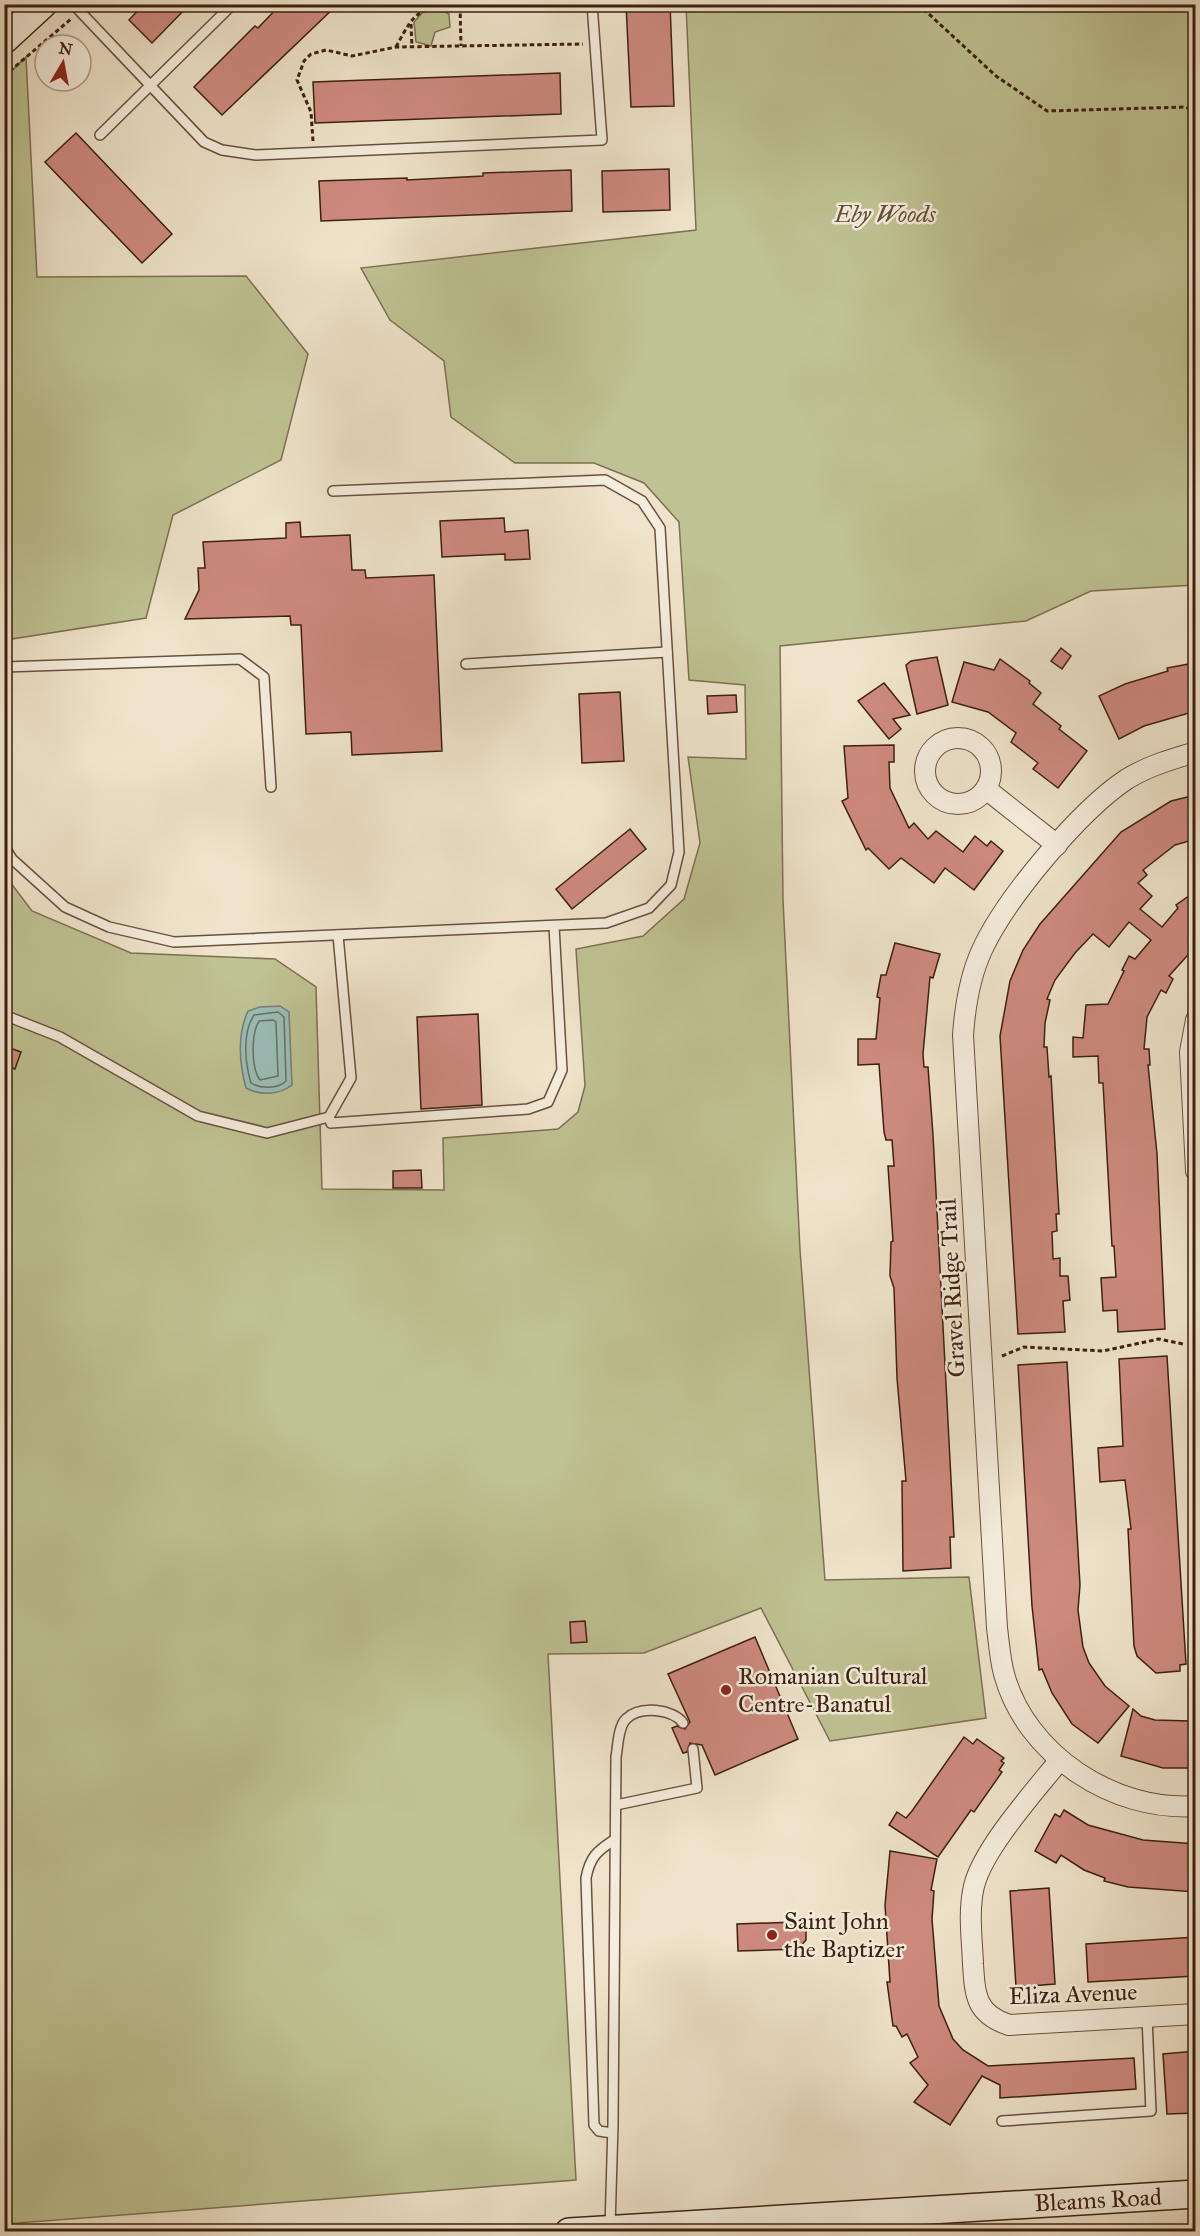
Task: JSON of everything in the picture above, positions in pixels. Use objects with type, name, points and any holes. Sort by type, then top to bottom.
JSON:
[{"type":"main road","points":[[4,40],[42,4]]},
{"type":"main road","name":"Bleams Road","points":[[568,2232],[1196,2194]]},
{"type":"street","name":"Gravel Ridge Trail","points":[[1196,752],[1158,764],[1128,779],[1093,806],[1057,845],[1007,908],[982,950],[965,1011],[963,1035],[997,1628],[1004,1675],[1021,1712],[1059,1761],[1100,1786],[1149,1803],[1196,1806]]},
{"type":"street","points":[[986,789],[1057,845]]},
{"type":"street","points":[[1196,1020],[1190,1052],[1196,1171]]},
{"type":"street","name":"Eliza Avenue","points":[[1059,1761],[1003,1834],[975,1884],[971,1906],[974,1989],[977,1999],[989,2016],[1009,2025],[1196,2014]]},
{"type":"lane","points":[[73,4],[204,142],[222,150],[256,155],[602,140],[597,44],[592,4]]},
{"type":"lane","points":[[100,135],[233,4]]},
{"type":"lane","points":[[4,846],[12,859],[65,907],[109,927],[174,942],[606,923],[649,908],[671,885],[679,852],[660,528],[642,501],[605,480],[333,491]]},
{"type":"lane","points":[[466,664],[667,652]]},
{"type":"lane","points":[[4,667],[240,658],[264,677],[271,787]]},
{"type":"lane","points":[[329,1117],[331,1123],[528,1109],[548,1102],[562,1071],[554,926]]},
{"type":"lane","points":[[4,1015],[60,1037],[198,1116],[267,1133],[329,1117],[351,1078],[338,935]]},
{"type":"lane","points":[[610,2229],[616,1756],[620,1731],[626,1719],[638,1713],[663,1711],[678,1716],[683,1724]]},
{"type":"lane","points":[[616,1805],[697,1788],[693,1749]]},
{"type":"lane","points":[[612,2133],[599,2131],[594,2125],[586,1878],[589,1862],[596,1852],[614,1840]]},
{"type":"lane","points":[[1002,2121],[1151,2111],[1147,2017]]},
{"type":"path","points":[[918,4],[996,76],[1047,111],[1186,107],[1196,113]]},
{"type":"path","points":[[396,47],[418,13],[427,8],[460,5],[462,46]]},
{"type":"path","points":[[4,76],[71,19]]},
{"type":"path","points":[[411,22],[412,47]]},
{"type":"path","points":[[314,153],[311,112],[297,80],[304,61],[311,54],[326,50],[352,56],[396,47],[597,44]]},
{"type":"path","points":[[1002,1356],[1024,1347],[1103,1351],[1159,1339],[1183,1344]]},
{"type":"green space","name":"Eby Woods","points":[[686,5],[1195,5],[1195,585],[1091,591],[1026,621],[780,646],[783,900],[800,1250],[825,1580],[969,1577],[986,1718],[830,1741],[761,1608],[644,1653],[548,1654],[576,2180],[5,2224],[4,874],[32,911],[131,953],[275,959],[316,987],[322,1189],[444,1190],[443,1138],[558,1129],[578,1112],[585,1086],[576,949],[643,936],[684,899],[700,843],[688,757],[746,759],[745,685],[689,680],[679,522],[644,483],[594,463],[515,463],[451,417],[444,361],[390,320],[361,268],[696,230]]},
{"type":"green space","points":[[439,9],[449,14],[450,27],[435,32],[431,46],[416,42],[414,22],[423,12]]},
{"type":"green space","points":[[26,57],[37,277],[246,276],[308,354],[281,460],[173,515],[146,618],[5,640],[4,78]]},
{"type":"water","points":[[280,1006],[289,1012],[292,1085],[276,1092],[252,1091],[246,1088],[242,1068],[241,1039],[244,1020],[248,1011],[260,1007]]},
{"type":"building","points":[[144,4],[190,4],[152,43],[129,20]]},
{"type":"building","points":[[281,4],[338,4],[222,115],[194,87],[255,26],[258,28]]},
{"type":"building","points":[[626,4],[670,4],[674,106],[631,107]]},
{"type":"building","points":[[560,73],[561,114],[315,123],[313,82]]},
{"type":"building","points":[[76,133],[172,234],[142,263],[45,162]]},
{"type":"building","points":[[669,169],[670,210],[603,212],[602,171]]},
{"type":"building","points":[[571,170],[572,211],[321,221],[319,181],[407,178],[407,180],[483,176],[483,173]]},
{"type":"building","points":[[504,518],[505,532],[528,530],[530,559],[505,560],[505,554],[442,557],[440,521]]},
{"type":"building","points":[[300,522],[301,537],[350,535],[352,570],[365,570],[366,578],[434,575],[442,751],[352,755],[351,732],[306,734],[301,625],[291,625],[290,616],[185,619],[199,590],[198,568],[205,568],[203,542],[286,538],[286,523]]},
{"type":"building","points":[[1061,648],[1071,656],[1062,669],[1051,661]]},
{"type":"building","points":[[937,657],[948,705],[917,714],[906,665],[911,661]]},
{"type":"building","points":[[1000,659],[1030,681],[1029,683],[1041,693],[1033,704],[1087,751],[1058,788],[1033,769],[1038,763],[1011,742],[1016,733],[988,712],[952,702],[964,662],[994,670]]},
{"type":"building","points":[[1194,663],[1196,711],[1144,726],[1119,739],[1099,696],[1125,684],[1168,671],[1167,668]]},
{"type":"building","points":[[884,683],[910,715],[893,719],[901,729],[889,739],[858,701]]},
{"type":"building","points":[[620,692],[624,761],[582,763],[579,694]]},
{"type":"building","points":[[736,695],[737,712],[708,714],[707,696]]},
{"type":"building","points":[[894,745],[894,762],[889,762],[890,788],[909,828],[914,823],[928,839],[936,831],[963,852],[975,836],[987,846],[991,841],[1003,851],[974,890],[945,868],[934,883],[901,858],[889,869],[868,848],[866,850],[842,801],[848,798],[844,746]]},
{"type":"building","points":[[1196,795],[1196,839],[1175,845],[1143,870],[1147,875],[1138,883],[1152,896],[1140,909],[1162,927],[1178,908],[1176,905],[1196,891],[1196,946],[1169,976],[1173,979],[1166,993],[1161,990],[1147,1017],[1144,1049],[1149,1049],[1150,1065],[1148,1065],[1157,1154],[1165,1329],[1118,1332],[1117,1310],[1103,1311],[1101,1278],[1116,1277],[1114,1246],[1112,1246],[1103,1083],[1099,1083],[1098,1056],[1073,1057],[1073,1037],[1083,1038],[1086,1005],[1108,1004],[1129,956],[1135,959],[1151,940],[1129,922],[1109,947],[1093,934],[1055,980],[1047,999],[1050,1000],[1045,1023],[1044,1047],[1047,1047],[1049,1077],[1051,1076],[1059,1214],[1056,1214],[1057,1231],[1052,1232],[1053,1259],[1060,1258],[1060,1276],[1068,1276],[1070,1300],[1063,1301],[1065,1332],[1018,1334],[1000,1036],[1010,981],[1023,950],[1040,924],[1121,832],[1171,801]]},
{"type":"building","points":[[630,829],[646,849],[572,909],[556,889]]},
{"type":"building","points":[[895,943],[940,954],[933,978],[930,977],[923,1054],[924,1067],[928,1067],[933,1135],[954,1537],[950,1537],[951,1568],[903,1571],[902,1481],[906,1481],[897,1378],[894,1288],[890,1276],[891,1242],[893,1241],[888,1166],[894,1166],[892,1140],[886,1140],[884,1132],[879,1064],[858,1065],[858,1039],[876,1039],[880,998],[877,997],[881,975],[886,975]]},
{"type":"building","points":[[478,1014],[482,1105],[421,1109],[417,1017]]},
{"type":"building","points":[[4,1046],[21,1052],[15,1069],[4,1065]]},
{"type":"building","points":[[421,1170],[422,1188],[393,1188],[393,1171]]},
{"type":"building","points":[[1167,1356],[1186,1664],[1180,1665],[1180,1671],[1156,1673],[1137,1656],[1134,1646],[1128,1529],[1131,1529],[1125,1480],[1100,1482],[1098,1448],[1123,1446],[1119,1359]]},
{"type":"building","points":[[1067,1362],[1080,1585],[1078,1610],[1083,1647],[1089,1663],[1105,1686],[1129,1706],[1098,1743],[1072,1724],[1052,1693],[1042,1669],[1039,1670],[1032,1606],[1018,1365]]},
{"type":"building","points":[[585,1621],[587,1642],[571,1643],[570,1622]]},
{"type":"building","name":"Romanian Cultural Centre-Banatul","points":[[755,1637],[798,1739],[715,1775],[702,1745],[690,1743],[687,1752],[683,1753],[672,1728],[677,1726],[685,1729],[690,1722],[668,1674]]},
{"type":"building","points":[[1133,1709],[1141,1716],[1155,1720],[1189,1721],[1189,1737],[1193,1738],[1192,1768],[1163,1768],[1121,1756]]},
{"type":"building","points":[[964,1737],[973,1744],[977,1739],[1004,1758],[1001,1761],[1004,1763],[999,1770],[1002,1772],[974,1812],[971,1810],[938,1857],[889,1825],[897,1812],[906,1818],[912,1811]]},
{"type":"building","points":[[1064,1810],[1088,1825],[1143,1840],[1196,1844],[1196,1892],[1128,1887],[1104,1881],[1105,1878],[1084,1870],[1061,1855],[1056,1863],[1035,1851],[1055,1814],[1060,1817]]},
{"type":"building","points":[[890,1851],[937,1859],[931,1890],[934,1891],[932,1919],[939,2006],[953,2039],[963,2050],[988,2066],[1134,2058],[1136,2089],[1000,2098],[1000,2085],[982,2076],[950,2125],[914,2102],[928,2085],[910,2063],[918,2057],[907,2034],[902,2037],[896,2026],[893,2026],[887,1982],[890,1982],[885,1905]]},
{"type":"building","points":[[1049,1888],[1055,1984],[1016,1987],[1010,1891]]},
{"type":"building","name":"Saint John the Baptizer","points":[[797,1922],[806,1930],[806,1940],[798,1949],[738,1951],[737,1924]]},
{"type":"building","points":[[1196,1937],[1196,1976],[1088,1982],[1086,1944]]},
{"type":"building","points":[[1196,2051],[1196,2113],[1167,2114],[1163,2054]]},
{"type":"place","name":"Romanian Cultural Centre-Banatul","points":[[726,1690]]},
{"type":"place","name":"Saint John the Baptizer","points":[[772,1935]]}]
